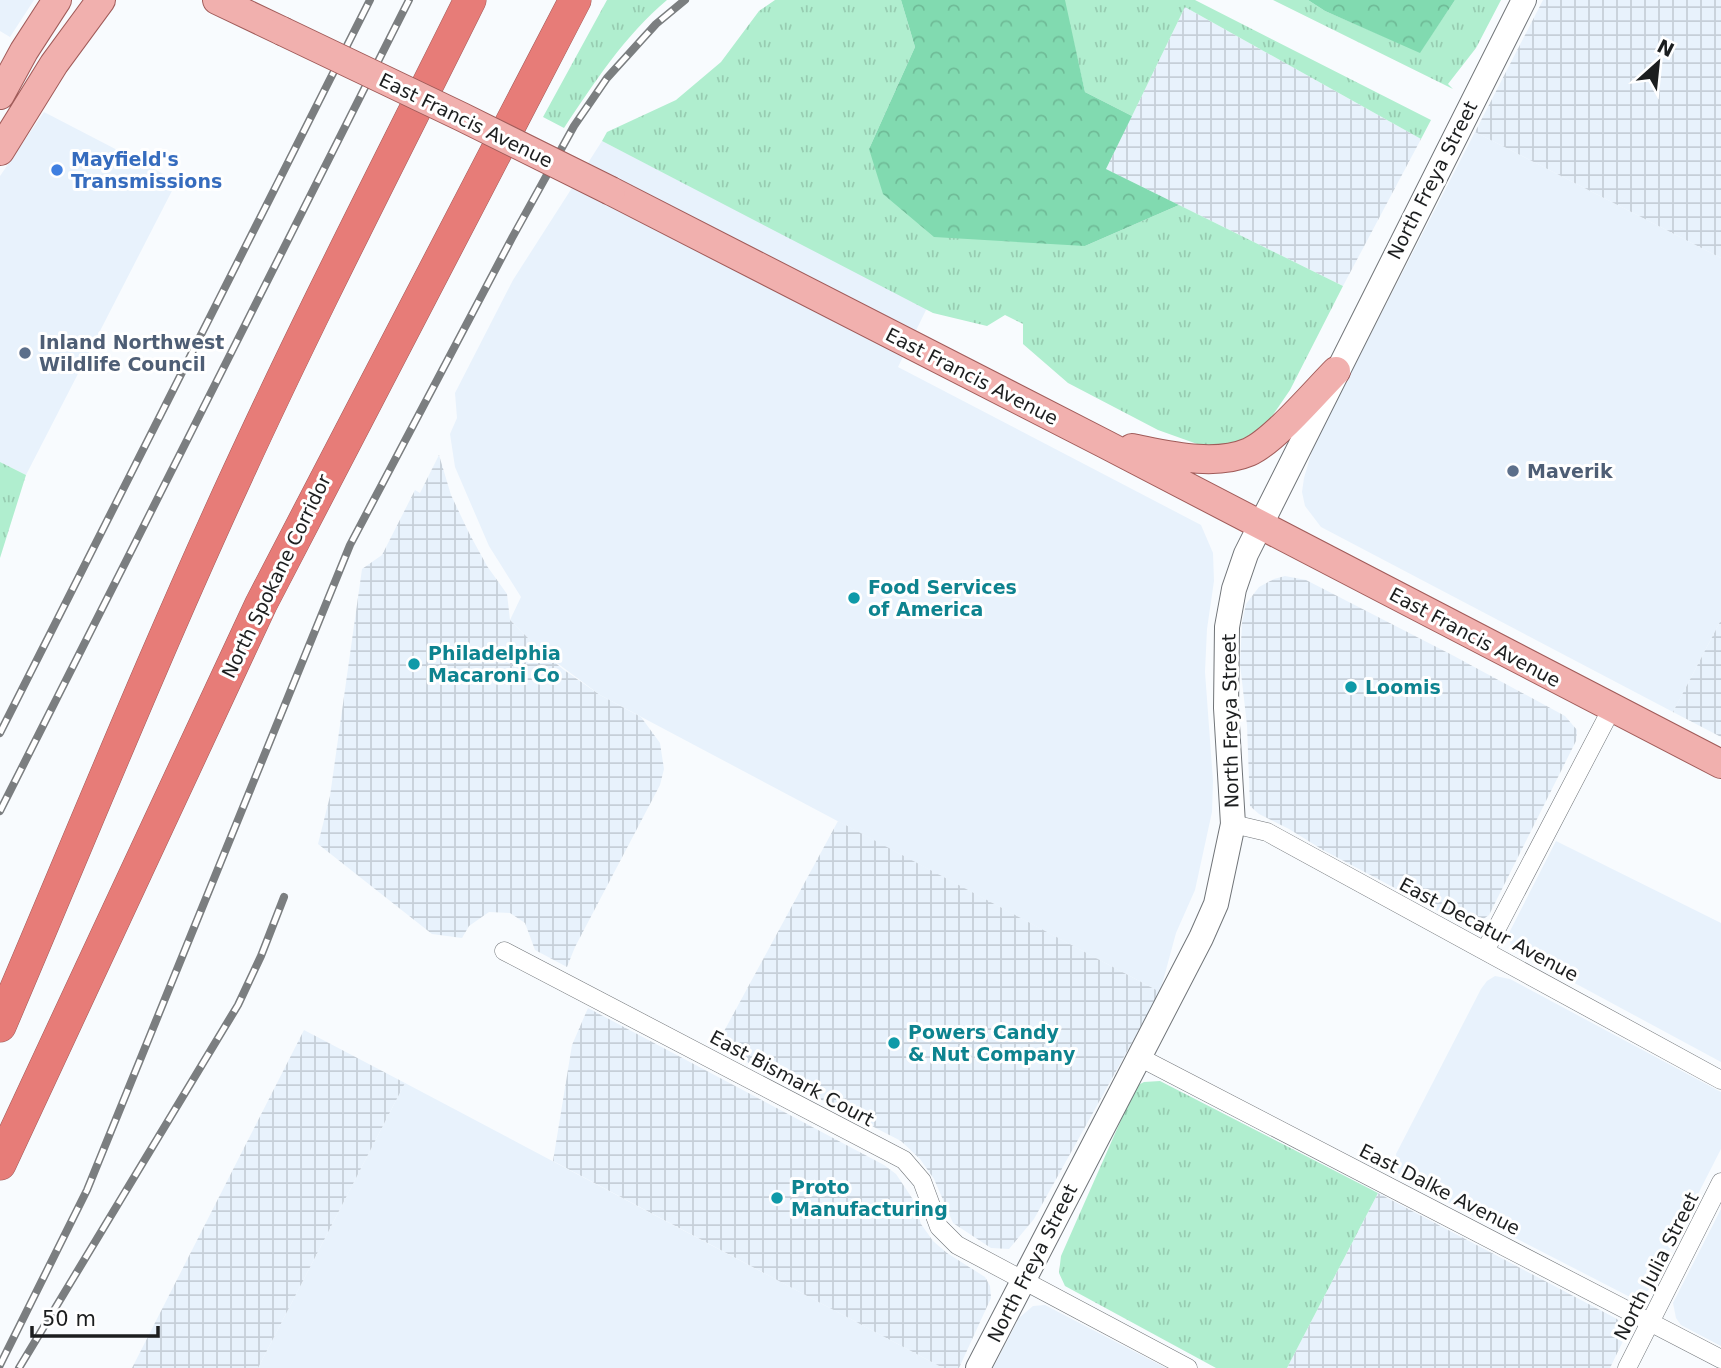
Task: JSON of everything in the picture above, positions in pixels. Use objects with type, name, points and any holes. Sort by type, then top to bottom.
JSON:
[{"type":"highway","points":[[0,1026],[237,475],[315,311],[470,0]]},
{"type":"highway","name":"North Spokane Corridor","points":[[0,1164],[261,604],[575,0]]},
{"type":"main road","points":[[0,95],[57,0]]},
{"type":"main road","points":[[0,151],[54,64],[101,0]]},
{"type":"main road","name":"East Francis Avenue","points":[[217,0],[611,191],[1261,524],[1721,764]]},
{"type":"main road","points":[[252,0],[282,31]]},
{"type":"main road","points":[[1105,444],[1175,456],[1221,458],[1240,455],[1266,441],[1336,371]]},
{"type":"street","name":"North Freya Street","points":[[978,1368],[1216,904],[1233,824],[1226,708],[1227,627],[1234,589],[1246,554],[1524,0]]},
{"type":"street","points":[[1485,951],[1612,708]]},
{"type":"street","name":"East Decatur Avenue","points":[[1233,824],[1267,832],[1721,1080]]},
{"type":"street","name":"East Bismark Court","points":[[504,951],[904,1160],[922,1181],[939,1227],[957,1245],[1188,1368]]},
{"type":"street","name":"East Dalke Avenue","points":[[1139,1058],[1721,1359]]},
{"type":"street","name":"North Julia Street","points":[[1628,1368],[1721,1182]]},
{"type":"shaded area","points":[[0,0],[34,0],[10,37],[0,31]]},
{"type":"shaded area","points":[[1543,0],[1721,0],[1721,258],[1475,132]]},
{"type":"shaded area","points":[[1185,7],[1421,139],[1343,286],[1106,169]]},
{"type":"shaded area","points":[[44,112],[177,181],[26,475],[0,462],[0,176]]},
{"type":"shaded area","points":[[1475,132],[1721,258],[1721,620],[1673,712],[1321,527],[1305,506],[1302,492],[1304,478],[1314,444]]},
{"type":"shaded area","points":[[602,141],[927,308],[898,367],[1201,525],[1213,553],[1214,581],[1207,629],[1205,672],[1213,781],[1212,812],[1195,890],[1176,933],[1160,992],[600,695],[541,651],[510,620],[521,597],[489,546],[455,467],[450,434],[457,418],[455,393],[513,280]]},
{"type":"shaded area","points":[[439,455],[451,495],[469,533],[487,566],[507,594],[510,620],[564,670],[600,695],[641,717],[660,743],[664,769],[660,785],[567,967],[535,950],[525,923],[510,913],[489,912],[469,926],[462,938],[432,934],[318,844],[330,796],[362,569],[382,555],[415,490],[420,493]]},
{"type":"shaded area","points":[[1285,576],[1306,580],[1454,656],[1565,716],[1577,730],[1576,741],[1489,915],[1475,925],[1465,925],[1323,850],[1259,814],[1250,806],[1247,725],[1240,664],[1242,623],[1246,604],[1259,587]]},
{"type":"shaded area","points":[[1721,620],[1721,737],[1673,712]]},
{"type":"shaded area","points":[[838,821],[1160,992],[1034,1219],[1009,1249],[991,1248],[953,1223],[934,1179],[920,1159],[901,1141],[716,1046]]},
{"type":"shaded area","points":[[1556,841],[1721,923],[1721,1062],[1519,953],[1511,946],[1510,931]]},
{"type":"shaded area","points":[[1495,976],[1510,979],[1721,1092],[1721,1149],[1644,1295],[1628,1296],[1498,1229],[1398,1173],[1396,1154],[1481,989]]},
{"type":"shaded area","points":[[588,1008],[884,1165],[896,1174],[914,1201],[921,1224],[933,1241],[985,1277],[990,1286],[991,1298],[959,1368],[943,1368],[553,1161],[572,1045]]},
{"type":"shaded area","points":[[304,1030],[405,1083],[258,1368],[132,1368]]},
{"type":"shaded area","points":[[405,1083],[943,1368],[258,1368]]},
{"type":"shaded area","points":[[1378,1193],[1617,1319],[1624,1328],[1624,1339],[1610,1368],[1287,1368]]},
{"type":"shaded area","points":[[1721,1209],[1721,1346],[1681,1325],[1676,1318],[1673,1303]]},
{"type":"shaded area","points":[[1045,1305],[1166,1368],[993,1368],[1019,1318],[1033,1306]]},
{"type":"green space","points":[[607,0],[667,0],[624,44],[564,128],[543,117]]},
{"type":"green space","points":[[775,0],[901,0],[915,47],[869,149],[1085,246],[1179,205],[1343,286],[1290,390],[1266,425],[1233,445],[1200,445],[1158,430],[1068,383],[1023,344],[1023,324],[1005,315],[987,326],[933,313],[602,141],[607,132],[676,100],[721,62],[759,11]]},
{"type":"green space","points":[[901,0],[1065,0],[1085,92],[1132,116],[1106,169],[1179,205],[1085,246],[934,237],[883,194],[869,149],[915,47]]},
{"type":"green space","points":[[1064,0],[1195,0],[1431,120],[1421,139],[1185,7],[1132,116],[1085,92]]},
{"type":"green space","points":[[1273,0],[1308,0],[1325,11],[1420,52],[1455,0],[1501,0],[1476,48],[1448,84],[1453,89]]},
{"type":"green space","points":[[1308,0],[1455,0],[1420,53],[1325,11]]},
{"type":"green space","points":[[0,462],[26,475],[0,558]]},
{"type":"green space","points":[[1160,1081],[1378,1193],[1287,1368],[1216,1368],[1065,1286],[1059,1273],[1061,1256],[1136,1086],[1144,1082]]},
{"type":"railway","points":[[0,733],[370,0]]},
{"type":"railway","points":[[0,811],[409,0]]},
{"type":"railway","points":[[0,1365],[87,1190],[350,545],[574,126],[607,78],[656,24],[685,0]]},
{"type":"railway","points":[[19,1368],[238,1005],[284,897]]},
{"type":"place","name":"Mayfield's Transmissions","points":[[57,170]]},
{"type":"place","name":"Inland Northwest Wildlife Council","points":[[25,353]]},
{"type":"place","name":"Maverik","points":[[1513,471]]},
{"type":"place","name":"Food Services of America","points":[[854,598]]},
{"type":"place","name":"Philadelphia Macaroni Co","points":[[414,664]]},
{"type":"place","name":"Loomis","points":[[1351,687]]},
{"type":"place","name":"Powers Candy & Nut Company","points":[[894,1043]]},
{"type":"place","name":"Proto Manufacturing","points":[[777,1198]]}]
